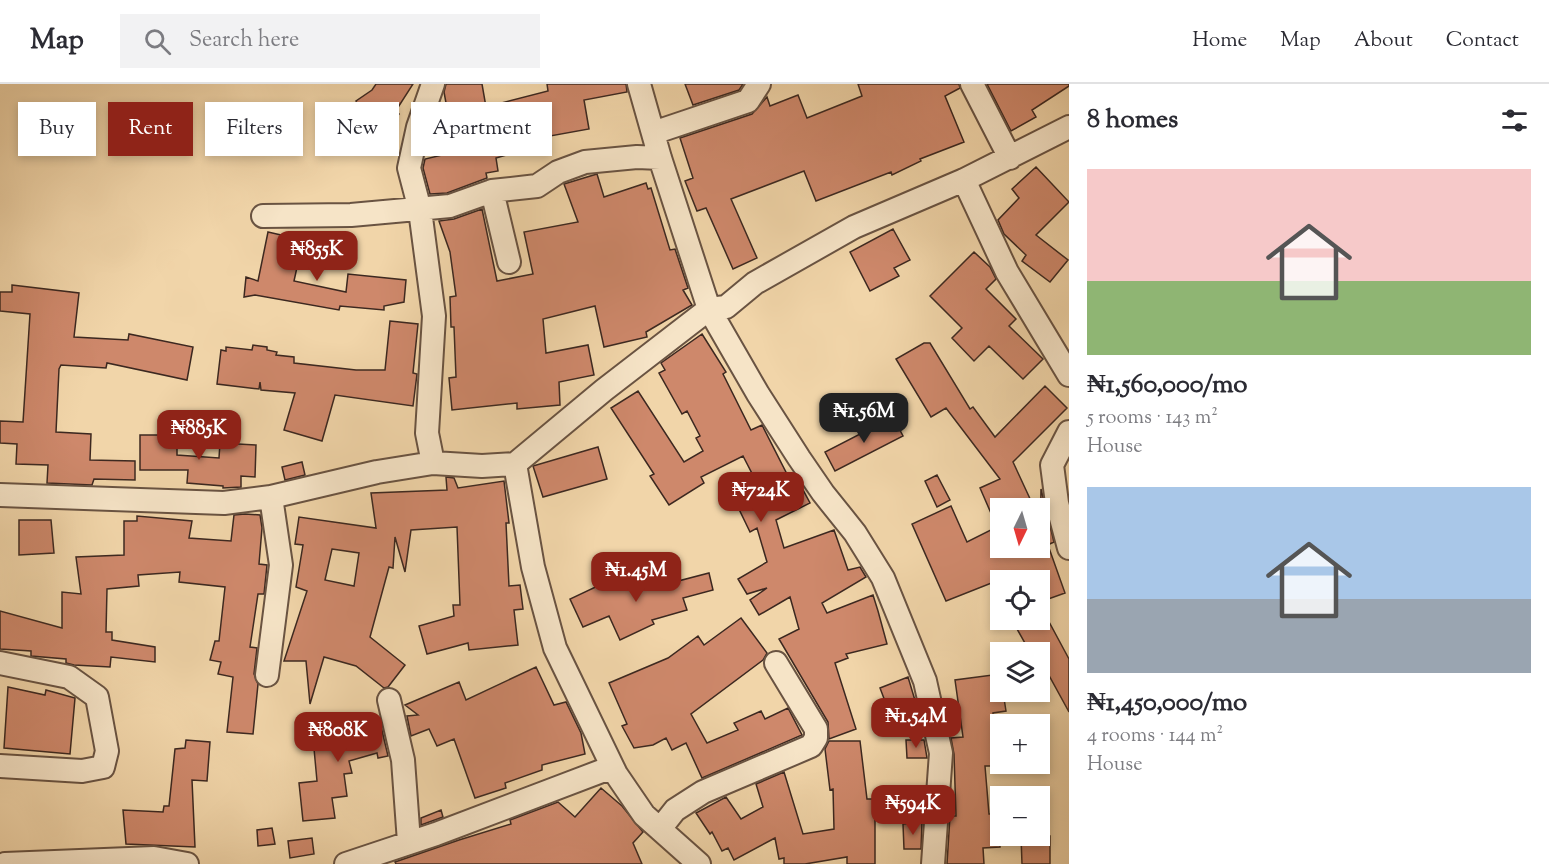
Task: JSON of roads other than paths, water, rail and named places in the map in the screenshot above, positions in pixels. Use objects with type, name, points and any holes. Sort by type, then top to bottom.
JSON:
[{"type":"street","points":[[433,84],[418,127],[410,168],[420,210],[434,316],[427,433],[433,463]]},
{"type":"street","points":[[639,84],[652,133],[709,309],[770,413],[823,493],[855,533],[883,578],[920,671],[941,753],[933,864]]},
{"type":"street","points":[[652,133],[748,100],[759,84]]},
{"type":"street","points":[[972,84],[1010,158]]},
{"type":"street","points":[[0,495],[224,503],[271,496],[377,472],[433,463],[482,466],[515,464],[604,390],[709,309],[726,307],[755,283],[854,227],[964,180],[1069,127]]},
{"type":"street","points":[[263,216],[351,215],[390,209],[420,210],[450,206],[492,191],[537,186],[558,172],[585,162],[637,157],[660,158]]},
{"type":"street","points":[[964,180],[1007,272],[1069,375]]},
{"type":"street","points":[[492,191],[509,262]]},
{"type":"street","points":[[1069,432],[1052,465],[1057,503],[1069,548]]},
{"type":"street","points":[[515,464],[532,567],[555,648],[616,774],[644,815],[699,864]]},
{"type":"street","points":[[267,675],[281,565],[271,496]]},
{"type":"street","points":[[0,663],[69,677],[97,697],[107,752],[104,767],[82,771],[0,766]]},
{"type":"street","points":[[660,829],[675,810],[703,792],[812,746],[816,738],[816,729],[776,663]]},
{"type":"street","points":[[389,700],[403,760],[409,842]]},
{"type":"street","points":[[346,864],[607,769],[616,774]]},
{"type":"street","points":[[5,864],[154,858],[187,864]]}]
